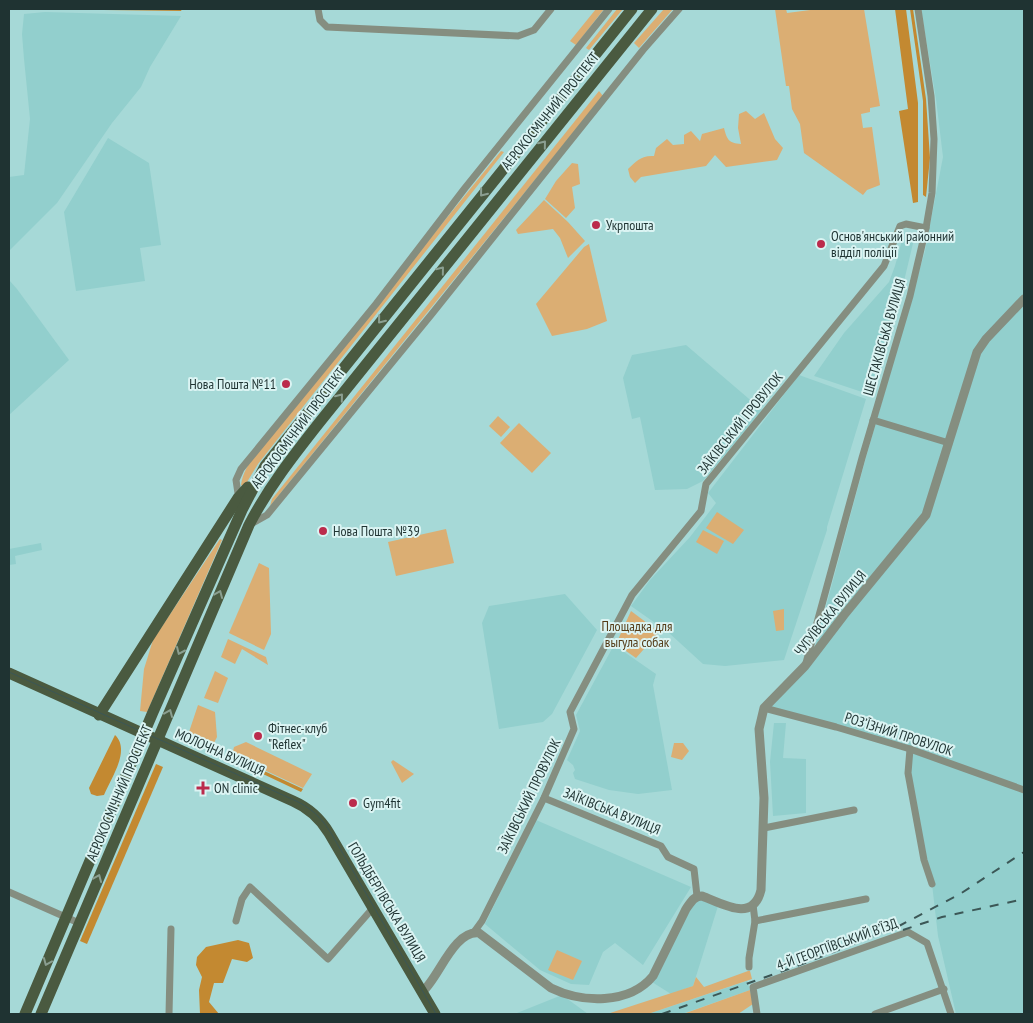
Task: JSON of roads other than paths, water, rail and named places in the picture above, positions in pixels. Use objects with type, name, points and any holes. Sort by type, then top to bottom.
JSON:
[{"type":"main road","name":"АЕРОКОСМІЧНИЙ ПРОСПЕКТ","points":[[25,1014],[143,734],[242,510],[265,466],[632,9]]},
{"type":"main road","name":"АЕРОКОСМІЧНИЙ ПРОСПЕКТ","points":[[41,1014],[249,525],[261,502],[277,477],[313,431],[652,9]]},
{"type":"main road","points":[[99,715],[238,498],[265,466]]},
{"type":"main road","points":[[210,541],[223,535],[226,538],[227,546]]},
{"type":"main road","name":"МОЛОЧНА ВУЛИЦЯ","points":[[9,674],[309,809]]},
{"type":"main road","name":"ГОЛЬДБЕРГІВСЬКА ВУЛИЦЯ","points":[[309,809],[325,827],[435,1014]]},
{"type":"street","points":[[318,9],[320,20],[327,27],[518,36],[534,30],[551,9]]},
{"type":"street","points":[[242,510],[238,498],[236,480],[241,469],[376,304],[465,188],[609,9]]},
{"type":"street","points":[[249,525],[267,515],[431,315],[642,50],[680,9]]},
{"type":"street","name":"ШЕСТАКІВСЬКА ВУЛИЦЯ","points":[[805,666],[873,420],[910,296],[926,228],[932,193],[934,139],[931,96],[918,9]]},
{"type":"street","name":"ЗАЇКІВСЬКИЙ ПРОВУЛОК","points":[[474,932],[482,922],[544,798],[574,729],[570,712],[632,595],[701,512],[706,484],[884,266],[900,226],[906,224],[926,228]]},
{"type":"street","name":"ЧУГУЇВСЬКА ВУЛИЦЯ","points":[[764,708],[805,666],[926,515],[978,352],[986,339],[1024,299]]},
{"type":"street","points":[[873,420],[949,443]]},
{"type":"street","points":[[423,992],[458,942],[465,935],[474,932],[479,933],[551,988],[563,994],[577,997],[612,997],[625,994],[646,985],[653,976],[686,908],[697,896],[737,908],[746,909],[753,906],[759,899],[761,890],[764,798],[759,729],[764,708]]},
{"type":"street","name":"РОЗ’ЇЗНИЙ ПРОВУЛОК","points":[[764,708],[836,726],[910,749],[1024,790]]},
{"type":"street","points":[[910,749],[908,773],[924,860],[932,884]]},
{"type":"street","name":"ЗАЇКІВСЬКА ВУЛИЦЯ","points":[[544,798],[661,846],[668,857],[694,868],[697,896]]},
{"type":"street","points":[[764,828],[854,810]]},
{"type":"street","points":[[236,922],[242,898],[250,887],[328,959],[373,908]]},
{"type":"street","points":[[9,892],[79,923]]},
{"type":"street","points":[[755,921],[866,899]]},
{"type":"street","points":[[749,967],[755,921],[753,906]]},
{"type":"street","points":[[169,1014],[171,929]]},
{"type":"street","name":"4-Й ГЕОРГІЇВСЬКИЙ В’ЇЗД","points":[[758,1014],[753,987],[908,932],[927,943],[944,989]]},
{"type":"street","points":[[874,1014],[944,989],[951,1014]]},
{"type":"tram line","points":[[9,672],[294,800],[310,809],[319,817],[331,833],[436,1014]]},
{"type":"railway","points":[[662,1014],[808,962],[899,926],[960,894],[1024,852]]},
{"type":"railway","points":[[903,930],[942,917],[1024,899]]},
{"type":"place","name":"Укрпошта","points":[[596,225]]},
{"type":"place","name":"Основ'янський районний відділ поліції","points":[[821,244]]},
{"type":"place","name":"Нова Пошта №11","points":[[286,384]]},
{"type":"place","name":"Нова Пошта №39","points":[[323,531]]},
{"type":"place","name":"Фітнес-клуб \"Reflex\"","points":[[258,736]]},
{"type":"place","name":"ON clinic","points":[[203,788]]},
{"type":"place","name":"Gym4fit","points":[[353,803]]},
{"type":"park label","name":"Площадка для выгула собак","points":[[637,634]]}]
